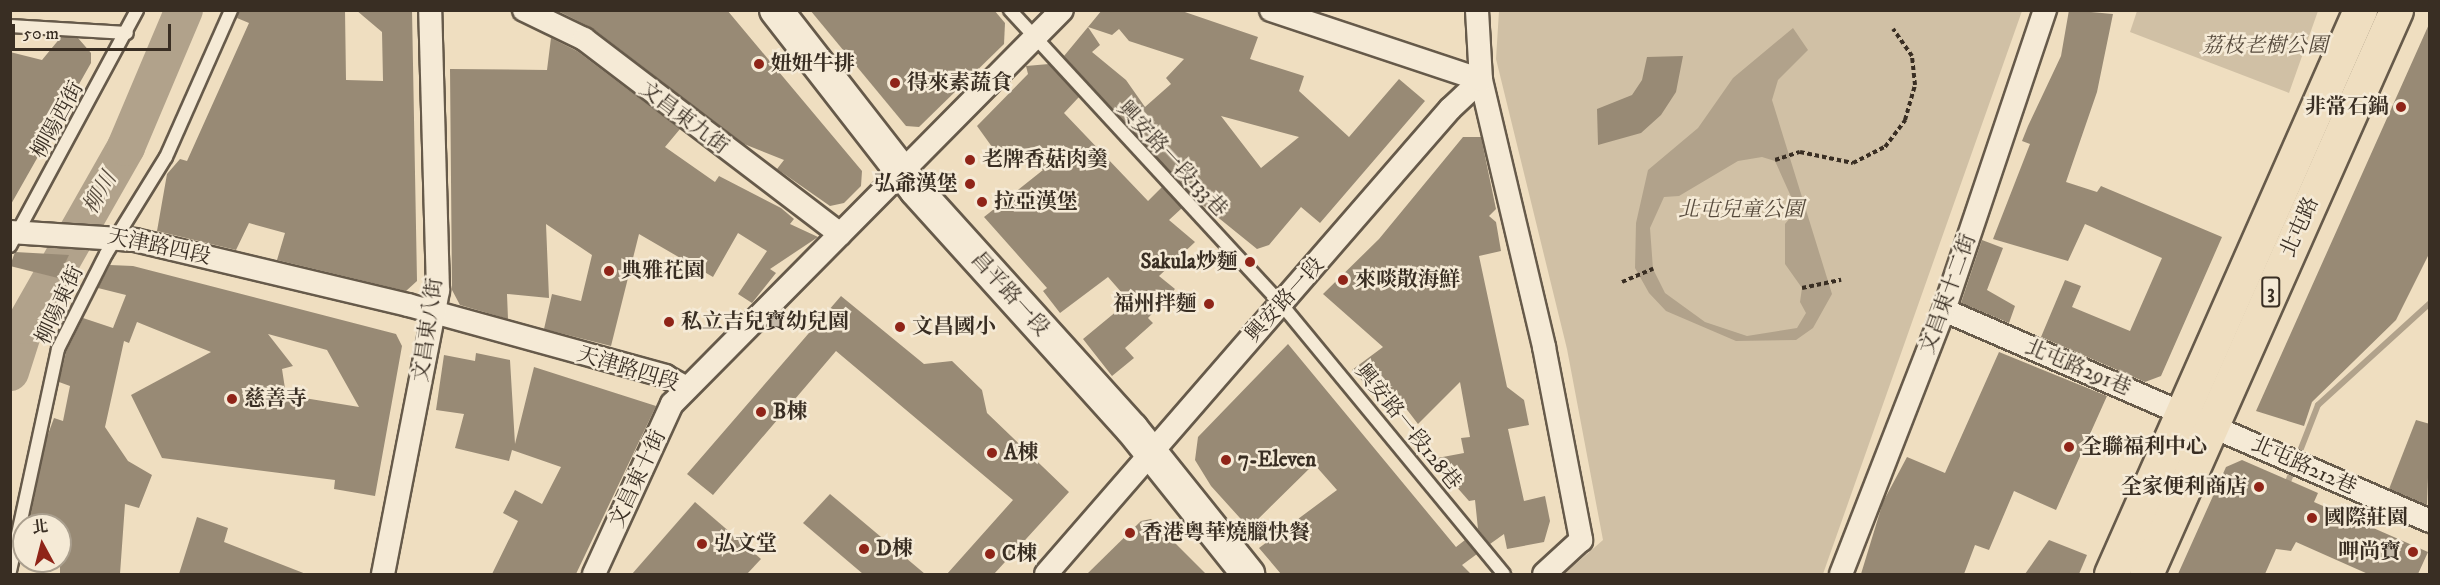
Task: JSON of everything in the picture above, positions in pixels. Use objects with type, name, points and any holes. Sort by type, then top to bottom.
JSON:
[{"type":"main road","name":"北屯路","points":[[2146,574],[2197,419],[2360,10]]},
{"type":"main road","name":"北屯路","points":[[2111,574],[2197,419],[2396,10]]},
{"type":"street","name":"文昌東八街","points":[[383,574],[434,313],[430,10]]},
{"type":"street","name":"文昌東九街","points":[[524,10],[584,39],[840,234]]},
{"type":"street","name":"昌平路一段","points":[[776,10],[901,171],[1152,458],[1248,574]]},
{"type":"street","name":"天津路四段","points":[[13,237],[47,230],[116,237],[434,313],[665,376],[687,388],[1062,10]]},
{"type":"street","points":[[1271,10],[1481,80]]},
{"type":"street","points":[[1478,10],[1481,80],[1544,347],[1581,540],[1544,574]]},
{"type":"street","name":"文昌東十二街","points":[[1841,574],[1944,310],[2045,10]]},
{"type":"street","name":"興安路一段","points":[[1046,574],[1152,458],[1174,423],[1481,80]]},
{"type":"street","name":"北屯路291巷","points":[[1944,310],[2197,419]]},
{"type":"street","name":"文昌東十街","points":[[594,574],[672,404],[687,388]]},
{"type":"street","name":"北屯路212巷","points":[[2197,419],[2430,521]]},
{"type":"lane","name":"柳陽西街","points":[[13,237],[137,10]]},
{"type":"lane","name":"柳陽東街","points":[[10,571],[58,349],[116,237],[166,157],[231,10]]},
{"type":"lane","name":"興安路一段133巷","points":[[1010,10],[1033,40],[1282,305]]},
{"type":"lane","points":[[10,26],[126,33]]},
{"type":"lane","name":"興安路一段128巷","points":[[1282,305],[1504,574]]},
{"type":"path","points":[[1775,160],[1800,152],[1853,163],[1885,147],[1897,134],[1915,85],[1912,56],[1893,29]]},
{"type":"path","points":[[1622,282],[1653,269]]},
{"type":"path","points":[[1802,288],[1842,280]]},
{"type":"green space","name":"荔枝老樹公園","points":[[2137,10],[2318,11],[2289,93],[2130,32]]},
{"type":"green space","name":"北屯兒童公園","points":[[1499,11],[2022,11],[1823,574],[1564,574],[1603,540],[1567,349],[1496,59]]},
{"type":"shaded area","points":[[1793,28],[1808,50],[1778,80],[1772,100],[1832,294],[1813,328],[1796,340],[1736,341],[1666,311],[1649,293],[1635,268],[1636,223],[1648,170],[1698,128],[1733,78]],"holes":[[[1762,157],[1775,161],[1793,201],[1794,213],[1785,224],[1785,264],[1802,288],[1800,302],[1806,313],[1797,328],[1747,336],[1705,322],[1665,293],[1653,269],[1650,228],[1664,197],[1679,196],[1738,161]]]},
{"type":"building","points":[[239,10],[345,10],[346,80],[383,81],[382,32],[356,10],[412,10],[417,281],[406,291],[277,260],[285,233],[249,223],[236,250],[157,231],[167,174],[180,159],[187,161],[249,23],[237,18]]},
{"type":"building","points":[[556,10],[727,10],[862,171],[861,186],[844,203],[830,206],[777,169],[784,160],[744,144],[592,28]]},
{"type":"building","points":[[810,10],[994,10],[1005,23],[1004,44],[919,127],[906,126]]},
{"type":"building","points":[[1102,10],[1179,10],[1258,37],[1250,59],[1304,76],[1299,91],[1349,137],[1399,79],[1425,101],[1320,223],[1301,207],[1269,245],[1257,249],[1194,198],[1064,56]],"holes":[[[1088,27],[1112,35],[1119,29],[1129,41],[1184,59],[1166,78],[1171,84],[1145,107],[1126,80],[1092,52],[1100,45]],[[1221,116],[1299,137],[1261,168]]]},
{"type":"building","points":[[2069,10],[2113,14],[2097,92],[2066,182],[2097,192],[2101,186],[2222,237],[2161,376],[2145,382],[2041,337],[2065,280],[2081,286],[2072,307],[2130,331],[2162,258],[2085,224],[2068,261],[1993,239],[2030,144],[2022,141],[2061,56]]},
{"type":"building","points":[[2430,22],[2430,252],[2396,320],[2312,402],[2304,426],[2256,411]]},
{"type":"building","points":[[61,37],[78,38],[91,53],[91,63],[10,206],[10,52],[42,60]]},
{"type":"building","points":[[551,38],[577,51],[680,129],[665,147],[715,182],[719,176],[781,208],[794,219],[790,224],[818,237],[770,269],[776,273],[752,303],[738,294],[767,251],[738,233],[713,277],[639,234],[611,346],[544,329],[552,294],[581,301],[592,255],[546,224],[549,298],[507,294],[508,319],[460,305],[452,290],[450,69],[547,70]]},
{"type":"building","points":[[1683,56],[1676,92],[1661,115],[1641,133],[1598,145],[1597,109],[1632,95],[1642,80],[1647,57]]},
{"type":"building","points":[[1049,64],[1079,97],[1064,113],[1148,201],[1162,187],[1182,208],[1169,220],[1195,242],[1159,276],[1175,289],[1148,318],[1153,323],[1125,348],[1134,358],[1112,376],[1083,339],[1129,301],[1108,277],[1060,313],[1043,291],[1047,288],[984,217],[1043,170],[1010,150],[1000,158],[977,126],[1028,74],[1026,66]]},
{"type":"building","points":[[1463,137],[1481,137],[1496,209],[1489,216],[1496,222],[1501,251],[1479,256],[1507,387],[1524,400],[1529,425],[1508,429],[1524,501],[1545,496],[1550,521],[1544,542],[1507,549],[1504,534],[1490,544],[1478,529],[1475,500],[1469,501],[1432,459],[1464,453],[1461,438],[1470,437],[1460,382],[1418,424],[1385,381],[1372,391],[1352,370],[1383,347],[1323,294],[1379,239]]},
{"type":"building","points":[[1982,240],[2003,248],[1987,290],[2015,306],[2009,323],[1961,303]]},
{"type":"building","points":[[15,252],[69,255],[58,278],[10,266]]},
{"type":"building","points":[[110,265],[133,266],[396,334],[402,346],[375,496],[334,489],[335,480],[162,458],[131,395],[211,352],[137,322],[129,343],[124,341],[105,427],[128,461],[152,475],[139,508],[125,504],[120,574],[60,574],[72,573],[72,513],[31,513],[47,437],[54,418],[63,421],[70,386],[59,382],[66,352],[83,318],[113,328],[126,295],[98,288]],"holes":[[[268,334],[327,350],[359,407],[286,395],[282,369],[293,366]]]},
{"type":"building","name":"A棟","points":[[841,296],[924,364],[952,361],[982,390],[987,413],[1069,492],[994,574],[947,574],[1013,500],[836,351],[713,495],[687,474]]},
{"type":"building","points":[[1288,344],[1456,547],[1465,540],[1477,554],[1462,565],[1471,574],[1281,574],[1259,548],[1337,490],[1314,464],[1249,528],[1211,486],[1195,460],[1198,437]]},
{"type":"building","points":[[1999,352],[2107,396],[2056,510],[2014,491],[1989,550],[1975,545],[1964,574],[1861,574],[1883,502],[1907,457],[1945,473]]},
{"type":"building","points":[[476,353],[510,360],[515,444],[534,367],[656,406],[576,574],[492,574],[518,521],[503,513],[515,490],[542,504],[561,467],[512,450],[509,461],[455,448],[464,414],[436,410],[444,355],[475,361]]},
{"type":"building","points":[[2416,420],[2430,424],[2427,505],[2389,489]]},
{"type":"building","name":"國際莊園","points":[[2242,460],[2318,493],[2314,502],[2428,552],[2418,574],[2368,574],[2296,542],[2291,551],[2276,549],[2265,574],[2178,574],[2226,467]]},
{"type":"building","name":"D棟","points":[[830,494],[925,574],[863,574],[803,523]]},
{"type":"building","name":"弘文堂","points":[[695,502],[761,559],[747,574],[632,574]]},
{"type":"building","points":[[197,517],[228,528],[224,542],[306,574],[179,574]]},
{"type":"building","points":[[1151,519],[1206,574],[1087,574],[1141,521]]},
{"type":"building","points":[[2049,540],[2087,555],[2079,574],[2025,574]]},
{"type":"waterway","name":"柳川","points":[[10,372],[25,325],[126,147],[184,10]]},
{"type":"waterway","points":[[2286,487],[2318,405],[2430,303]]},
{"type":"place","name":"妞妞牛排","points":[[759,64]]},
{"type":"place","name":"得來素蔬食","points":[[895,83]]},
{"type":"place","name":"非常石鍋","points":[[2401,107]]},
{"type":"place","name":"老牌香菇肉羹","points":[[970,160]]},
{"type":"place","name":"弘爺漢堡","points":[[970,184]]},
{"type":"place","name":"拉亞漢堡","points":[[982,202]]},
{"type":"place","name":"Sakula炒麵","points":[[1250,262]]},
{"type":"place","name":"典雅花園","points":[[609,271]]},
{"type":"place","name":"來啖散海鮮","points":[[1343,280]]},
{"type":"place","name":"福州拌麵","points":[[1209,304]]},
{"type":"place","name":"私立吉兒寶幼兒園","points":[[669,322]]},
{"type":"place","name":"文昌國小","points":[[900,327]]},
{"type":"place","name":"慈善寺","points":[[232,399]]},
{"type":"place","name":"B棟","points":[[761,412]]},
{"type":"place","name":"全聯福利中心","points":[[2069,447]]},
{"type":"place","name":"A棟","points":[[992,453]]},
{"type":"place","name":"7-Eleven","points":[[1226,460]]},
{"type":"place","name":"全家便利商店","points":[[2259,487]]},
{"type":"place","name":"國際莊園","points":[[2312,518]]},
{"type":"place","name":"香港粵華燒臘快餐","points":[[1130,533]]},
{"type":"place","name":"弘文堂","points":[[702,544]]},
{"type":"place","name":"D棟","points":[[864,549]]},
{"type":"place","name":"呷尚寶","points":[[2413,552]]},
{"type":"place","name":"C棟","points":[[990,554]]}]
